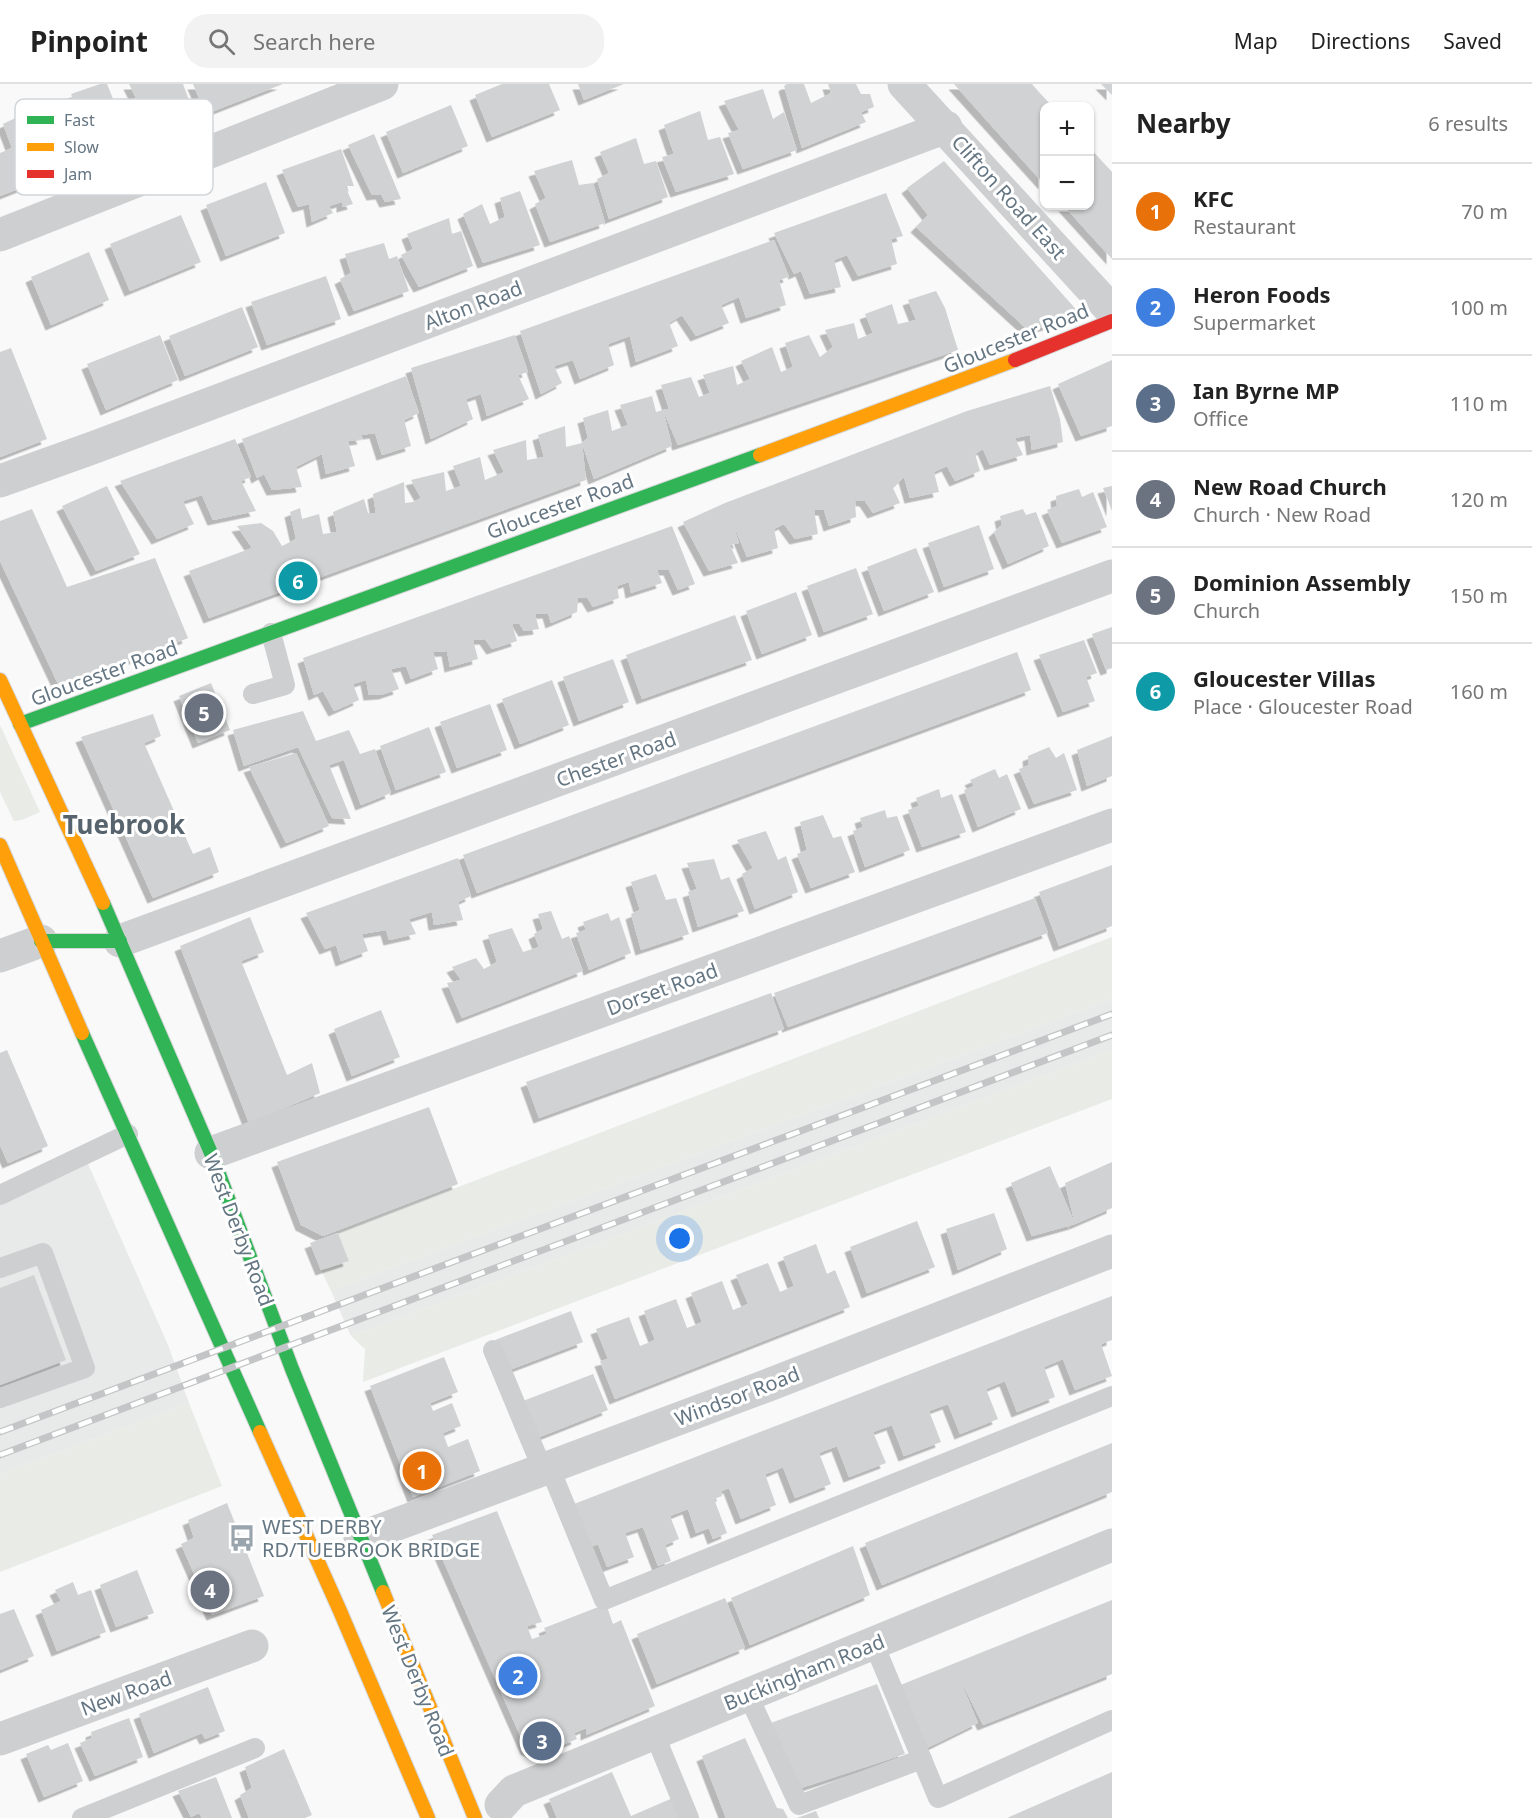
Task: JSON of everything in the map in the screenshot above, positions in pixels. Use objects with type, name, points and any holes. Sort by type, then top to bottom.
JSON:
[{"type":"main road","name":"Gloucester Road","points":[[20,724],[974,377],[1112,321]]},
{"type":"main road","name":"West Derby Road","points":[[0,680],[120,941],[211,1154],[292,1369],[461,1786]]},
{"type":"main road","points":[[0,845],[335,1600],[423,1816]]},
{"type":"main road","points":[[41,941],[120,941]]},
{"type":"street","points":[[213,151],[382,84]]},
{"type":"street","name":"Clifton Road East","points":[[904,84],[1112,311]]},
{"type":"street","name":"Alton Road","points":[[0,481],[946,128]]},
{"type":"street","points":[[0,235],[101,195]]},
{"type":"street","name":"Chester Road","points":[[120,941],[1112,576]]},
{"type":"street","name":"Dorset Road","points":[[211,1154],[1112,825]]},
{"type":"street","points":[[0,956],[41,941]]},
{"type":"street","name":"Windsor Road","points":[[360,1538],[766,1386],[1112,1251]]},
{"type":"street","name":"Buckingham Road","points":[[497,1814],[514,1791],[1112,1545]]},
{"type":"street","name":"New Road","points":[[0,1739],[252,1646]]},
{"type":"street","name":"West Derby Road","points":[[461,1786],[497,1814]]},
{"type":"lane","points":[[253,694],[285,685],[271,633]]},
{"type":"lane","points":[[0,1195],[128,1134]]},
{"type":"lane","points":[[0,1268],[44,1253],[85,1368],[0,1398]]},
{"type":"lane","points":[[494,1350],[604,1600],[1112,1396]]},
{"type":"lane","points":[[874,1644],[938,1798],[1112,1720]]},
{"type":"lane","points":[[748,1695],[799,1805],[922,1759]]},
{"type":"lane","points":[[654,1734],[689,1818]]},
{"type":"lane","points":[[82,1818],[255,1748]]},
{"type":"shaded area","points":[[0,725],[40,812],[22,820],[14,821],[0,792]]},
{"type":"shaded area","points":[[1112,937],[1112,999],[331,1291],[321,1270],[349,1261],[338,1233]]},
{"type":"shaded area","points":[[1112,999],[1112,1050],[351,1336],[331,1291]]},
{"type":"shaded area","points":[[1112,1050],[1112,1099],[363,1382],[365,1349],[351,1336]]},
{"type":"shaded area","points":[[81,1148],[168,1345],[189,1403],[0,1474],[0,1184]]},
{"type":"shaded area","points":[[189,1403],[222,1486],[0,1572],[0,1474]]},
{"type":"building","points":[[100,84],[107,84],[113,99],[73,99],[71,94]]},
{"type":"building","points":[[129,84],[183,84],[189,99],[134,99],[136,98]]},
{"type":"building","points":[[193,84],[283,84],[213,111],[213,99],[200,99]]},
{"type":"building","points":[[502,84],[549,84],[560,110],[492,137],[475,95]]},
{"type":"building","points":[[578,84],[624,84],[584,100]]},
{"type":"building","points":[[804,84],[811,103],[831,93],[828,84],[856,84],[861,94],[870,94],[874,107],[861,112],[866,122],[802,148],[784,86]]},
{"type":"building","points":[[954,84],[1032,84],[1048,102],[1040,102],[1040,180]]},
{"type":"building","points":[[1101,84],[1112,84],[1112,95]]},
{"type":"building","points":[[763,89],[773,119],[784,112],[797,150],[743,169],[728,133],[739,130],[724,101]]},
{"type":"building","points":[[451,105],[468,146],[403,173],[386,132]]},
{"type":"building","points":[[700,111],[708,140],[720,137],[734,174],[676,192],[662,157],[674,154],[664,125]]},
{"type":"building","points":[[15,118],[15,190],[0,196],[0,153],[12,148],[3,124]]},
{"type":"building","points":[[374,134],[401,199],[385,202],[381,194],[372,195],[348,145]]},
{"type":"building","points":[[636,138],[644,164],[656,161],[668,197],[609,219],[597,179],[609,173],[600,152]]},
{"type":"building","points":[[341,149],[354,186],[345,186],[353,204],[342,207],[342,202],[329,206],[333,213],[312,222],[309,204],[298,207],[282,170]]},
{"type":"building","points":[[1094,152],[1112,172],[1112,259],[1068,210],[1094,210]]},
{"type":"building","points":[[572,160],[579,185],[593,183],[605,223],[550,242],[535,204],[546,198],[534,171]]},
{"type":"building","points":[[944,161],[1081,315],[1029,331],[916,227],[928,215],[907,188]]},
{"type":"building","points":[[266,182],[285,233],[226,256],[206,205]]},
{"type":"building","points":[[520,191],[540,245],[483,263],[463,214],[482,204],[490,224],[505,217],[500,198]]},
{"type":"building","points":[[886,193],[903,236],[891,239],[897,264],[858,276],[847,255],[834,260],[841,287],[810,294],[801,271],[794,274],[774,233]]},
{"type":"building","points":[[181,215],[201,262],[130,291],[110,244]]},
{"type":"building","points":[[449,218],[452,234],[461,231],[473,266],[419,287],[401,255],[413,249],[407,234]]},
{"type":"building","points":[[774,240],[789,277],[779,280],[786,305],[746,318],[739,297],[721,305],[729,323],[696,336],[682,315],[669,323],[678,346],[636,362],[630,336],[608,344],[614,365],[580,379],[573,360],[554,366],[562,383],[541,394],[520,331]]},
{"type":"building","points":[[384,243],[389,259],[397,256],[409,291],[354,311],[340,279],[351,273],[345,254]]},
{"type":"building","points":[[89,252],[109,300],[51,325],[31,277]]},
{"type":"building","points":[[326,276],[341,319],[267,345],[251,302]]},
{"type":"building","points":[[936,291],[945,308],[958,350],[678,445],[663,410],[669,409],[661,385],[691,377],[699,397],[710,393],[703,375],[733,366],[737,385],[750,379],[741,361],[772,347],[781,372],[793,367],[785,343],[809,335],[820,357],[833,347],[825,330],[854,323],[858,339],[873,333],[865,314],[892,304],[898,324],[916,320],[908,300]]},
{"type":"building","points":[[242,307],[258,347],[185,376],[169,336]]},
{"type":"building","points":[[160,335],[178,380],[106,410],[87,364]]},
{"type":"building","points":[[515,335],[528,372],[518,375],[529,399],[487,416],[481,394],[466,399],[473,419],[431,439],[411,368]]},
{"type":"building","points":[[11,348],[47,439],[0,457],[0,352]]},
{"type":"building","points":[[1112,360],[1112,426],[1081,436],[1058,384]]},
{"type":"building","points":[[406,376],[419,413],[404,420],[411,446],[382,455],[375,433],[361,435],[363,439],[348,441],[355,466],[326,474],[322,454],[296,467],[302,487],[272,490],[264,474],[257,478],[242,439]]},
{"type":"building","points":[[1050,386],[1060,419],[1063,442],[1032,450],[1030,435],[1015,438],[1023,455],[990,465],[983,449],[975,454],[980,471],[955,481],[947,466],[934,472],[939,492],[910,498],[904,477],[893,488],[900,503],[873,513],[865,501],[855,500],[856,517],[829,526],[824,510],[814,510],[818,534],[795,539],[784,524],[774,529],[778,548],[747,557],[730,516],[739,543],[730,545],[738,563],[709,571],[683,522],[725,503],[967,411]]},
{"type":"building","points":[[652,396],[656,412],[663,410],[672,446],[594,479],[582,443],[588,438],[583,418],[608,410],[612,431],[628,425],[620,405]]},
{"type":"building","points":[[565,426],[566,447],[582,443],[586,480],[209,618],[189,571],[252,548],[237,526],[261,523],[273,531],[282,546],[296,539],[290,512],[300,508],[302,519],[319,514],[323,534],[337,532],[333,512],[364,499],[368,513],[376,514],[373,494],[404,482],[405,503],[413,502],[421,498],[411,480],[444,472],[446,491],[461,486],[453,466],[480,457],[485,480],[504,472],[493,450],[526,440],[527,460],[544,457],[538,435]]},
{"type":"building","points":[[235,439],[251,477],[241,481],[256,511],[213,520],[202,495],[183,501],[194,524],[157,539],[120,481]]},
{"type":"building","points":[[107,486],[140,554],[96,571],[62,506]]},
{"type":"building","points":[[1112,486],[1112,511],[1103,488]]},
{"type":"building","points":[[1079,489],[1082,497],[1093,492],[1107,527],[1062,543],[1047,510],[1057,506],[1056,496]]},
{"type":"building","points":[[32,509],[67,587],[155,558],[188,638],[60,688],[0,561],[0,521]]},
{"type":"building","points":[[1023,509],[1026,515],[1036,512],[1049,546],[1008,564],[994,532],[1002,525],[1000,516]]},
{"type":"building","points":[[979,525],[994,569],[944,587],[928,543]]},
{"type":"building","points":[[672,526],[695,584],[678,590],[669,570],[657,570],[662,583],[631,593],[629,582],[617,586],[619,598],[593,607],[587,597],[578,598],[577,612],[551,623],[548,613],[535,614],[539,629],[524,631],[519,623],[512,624],[517,641],[492,649],[485,639],[473,640],[478,659],[450,667],[447,651],[433,652],[438,669],[411,679],[406,666],[391,669],[399,689],[384,694],[369,695],[366,680],[353,684],[359,700],[334,711],[323,691],[314,695],[303,658]]},
{"type":"building","points":[[916,548],[934,592],[884,611],[867,567]]},
{"type":"building","points":[[856,568],[873,614],[824,632],[807,586]]},
{"type":"building","points":[[796,592],[812,635],[762,654],[746,611]]},
{"type":"building","points":[[735,615],[752,660],[642,699],[626,655]]},
{"type":"building","points":[[1112,627],[1112,668],[1106,670],[1092,634]]},
{"type":"building","points":[[1084,640],[1097,673],[1086,677],[1095,701],[1063,712],[1039,655]]},
{"type":"building","points":[[1017,652],[1031,690],[477,893],[463,855]]},
{"type":"building","points":[[613,659],[629,702],[579,721],[563,677]]},
{"type":"building","points":[[552,680],[569,725],[520,744],[502,699]]},
{"type":"building","points":[[211,683],[230,730],[198,743],[179,696]]},
{"type":"building","points":[[490,704],[507,750],[457,768],[440,722]]},
{"type":"building","points":[[303,711],[316,741],[349,730],[360,754],[375,749],[391,793],[361,805],[344,760],[329,765],[351,819],[332,818],[298,747],[244,766],[233,730]]},
{"type":"building","points":[[153,714],[161,736],[144,743],[193,854],[210,847],[219,872],[153,898],[81,737]]},
{"type":"building","points":[[429,727],[446,772],[396,790],[380,746]]},
{"type":"building","points":[[1112,736],[1112,776],[1087,786],[1077,750]]},
{"type":"building","points":[[1049,747],[1056,758],[1064,753],[1077,790],[1034,804],[1019,769],[1029,765],[1028,756]]},
{"type":"building","points":[[296,753],[329,826],[286,843],[249,767]]},
{"type":"building","points":[[995,769],[999,778],[1007,774],[1021,809],[978,827],[964,790],[974,786],[970,780]]},
{"type":"building","points":[[939,789],[941,798],[952,794],[966,832],[922,847],[908,810],[919,806],[916,798]]},
{"type":"building","points":[[885,810],[887,818],[897,816],[910,850],[865,867],[853,831],[863,827],[860,818]]},
{"type":"building","points":[[823,815],[833,838],[841,836],[855,872],[811,888],[797,854],[807,850],[800,822]]},
{"type":"building","points":[[766,831],[778,860],[786,856],[798,892],[755,909],[742,874],[753,868],[737,840]]},
{"type":"building","points":[[458,858],[471,896],[458,902],[463,920],[434,925],[432,912],[409,919],[416,934],[389,940],[386,930],[362,934],[368,951],[341,961],[336,945],[325,949],[306,913]]},
{"type":"building","points":[[714,859],[721,880],[729,877],[744,911],[698,927],[688,892],[697,889],[687,863]]},
{"type":"building","points":[[1112,865],[1112,926],[1059,946],[1039,892]]},
{"type":"building","points":[[656,874],[666,900],[676,898],[689,934],[641,950],[631,914],[640,910],[631,882]]},
{"type":"building","points":[[1035,898],[1048,933],[788,1027],[774,993]]},
{"type":"building","points":[[551,911],[562,939],[569,936],[583,971],[462,1018],[447,983],[461,980],[452,967],[476,958],[484,969],[497,962],[488,935],[512,928],[523,952],[539,947],[534,934],[543,929],[538,914]]},
{"type":"building","points":[[608,913],[611,921],[619,917],[631,953],[589,970],[576,933],[586,930],[583,922]]},
{"type":"building","points":[[250,917],[264,952],[241,961],[287,1075],[312,1063],[320,1093],[249,1123],[180,946]]},
{"type":"building","points":[[771,993],[784,1029],[539,1118],[526,1082]]},
{"type":"building","points":[[381,1010],[400,1057],[352,1076],[334,1029]]},
{"type":"building","points":[[7,1050],[48,1146],[8,1163],[0,1145],[0,1053]]},
{"type":"building","points":[[429,1107],[458,1184],[323,1236],[301,1225],[277,1162]]},
{"type":"building","points":[[1112,1162],[1112,1208],[1075,1224],[1065,1183]]},
{"type":"building","points":[[1050,1166],[1075,1224],[1032,1236],[1011,1183]]},
{"type":"building","points":[[994,1213],[1007,1249],[958,1270],[946,1229]]},
{"type":"building","points":[[917,1221],[935,1267],[867,1293],[850,1247]]},
{"type":"building","points":[[338,1233],[349,1261],[321,1270],[310,1243]]},
{"type":"building","points":[[816,1244],[827,1274],[835,1270],[850,1307],[615,1399],[600,1361],[608,1359],[596,1329],[629,1317],[640,1346],[655,1340],[644,1311],[676,1299],[687,1328],[695,1325],[702,1322],[691,1293],[722,1281],[733,1310],[748,1304],[736,1275],[768,1263],[780,1292],[794,1286],[783,1257]]},
{"type":"building","points":[[34,1275],[66,1360],[0,1385],[0,1288]]},
{"type":"building","points":[[1112,1296],[1112,1340],[1101,1344],[1112,1376],[1075,1390],[1063,1359],[1044,1367],[1055,1397],[1017,1412],[1005,1381],[986,1389],[998,1419],[960,1434],[948,1404],[929,1411],[941,1442],[904,1456],[892,1425],[873,1432],[886,1463],[849,1477],[837,1446],[819,1453],[831,1484],[795,1498],[783,1467],[765,1474],[776,1505],[741,1519],[729,1488],[721,1491],[722,1496],[714,1499],[727,1533],[713,1539],[709,1528],[696,1533],[688,1509],[670,1516],[679,1539],[665,1545],[671,1561],[658,1566],[643,1527],[625,1533],[634,1557],[607,1567],[598,1544],[590,1547],[574,1504]]},
{"type":"building","points":[[571,1311],[583,1342],[507,1371],[495,1340]]},
{"type":"building","points":[[444,1357],[458,1392],[430,1403],[433,1411],[452,1403],[461,1426],[443,1433],[448,1447],[468,1439],[480,1471],[413,1497],[370,1386]]},
{"type":"building","points":[[593,1374],[608,1410],[537,1438],[523,1401]]},
{"type":"building","points":[[1112,1443],[1112,1492],[882,1585],[865,1543]]},
{"type":"building","points":[[227,1503],[264,1596],[212,1615],[181,1544],[194,1538],[188,1520]]},
{"type":"building","points":[[497,1511],[542,1622],[527,1626],[532,1639],[547,1634],[544,1628],[606,1604],[613,1624],[621,1620],[655,1706],[586,1735],[586,1728],[574,1733],[577,1739],[537,1755],[526,1749],[432,1535]]},
{"type":"building","points":[[853,1546],[870,1595],[750,1645],[731,1598]]},
{"type":"building","points":[[137,1570],[154,1613],[116,1627],[100,1585]]},
{"type":"building","points":[[73,1582],[78,1595],[91,1590],[106,1632],[57,1651],[41,1610],[61,1601],[55,1590]]},
{"type":"building","points":[[725,1598],[745,1648],[657,1684],[637,1634]]},
{"type":"building","points":[[1112,1600],[1112,1674],[983,1725],[957,1673],[978,1723],[923,1750],[893,1688]]},
{"type":"building","points":[[14,1609],[34,1656],[0,1670],[0,1614]]},
{"type":"building","points":[[877,1684],[905,1754],[801,1788],[768,1724]]},
{"type":"building","points":[[208,1687],[225,1731],[205,1739],[202,1733],[154,1753],[139,1714]]},
{"type":"building","points":[[129,1718],[143,1757],[95,1776],[80,1743],[92,1738],[91,1732]]},
{"type":"building","points":[[745,1738],[777,1808],[783,1809],[788,1818],[726,1818],[702,1756]]},
{"type":"building","points":[[68,1743],[83,1781],[44,1797],[26,1754],[48,1745],[51,1750]]},
{"type":"building","points":[[284,1749],[312,1815],[305,1818],[249,1818],[240,1795],[252,1788],[245,1767]]},
{"type":"building","points":[[612,1772],[631,1816],[675,1797],[684,1818],[557,1818],[549,1799]]},
{"type":"building","points":[[1112,1772],[1112,1818],[1007,1818]]},
{"type":"building","points":[[216,1777],[232,1818],[202,1818],[199,1813],[191,1817],[178,1791]]},
{"type":"building","points":[[816,1811],[819,1818],[797,1818]]},
{"type":"railway","points":[[0,1432],[1112,1014]]},
{"type":"railway","points":[[0,1455],[1112,1035]]},
{"type":"traffic: fast","points":[[20,724],[760,455]]},
{"type":"traffic: fast","points":[[103,903],[211,1153],[292,1369],[383,1592]]},
{"type":"traffic: fast","points":[[41,941],[120,941]]},
{"type":"traffic: fast","points":[[82,1033],[260,1432]]},
{"type":"traffic: slow","points":[[760,455],[1015,360]]},
{"type":"traffic: slow","points":[[0,680],[103,903]]},
{"type":"traffic: slow","points":[[0,845],[82,1033]]},
{"type":"traffic: slow","points":[[260,1432],[340,1611],[428,1818]]},
{"type":"traffic: slow","points":[[383,1592],[475,1818]]},
{"type":"traffic: jam","points":[[1015,360],[1112,321]]},
{"type":"place","name":"Gloucester Villas","points":[[298,581]]},
{"type":"place","name":"Dominion Assembly","points":[[204,713]]},
{"type":"place","name":"KFC","points":[[422,1471]]},
{"type":"place","name":"WEST DERBY RD/TUEBROOK BRIDGE","points":[[242,1538]]},
{"type":"place","name":"New Road Church","points":[[210,1590]]},
{"type":"place","name":"Heron Foods","points":[[518,1676]]},
{"type":"place","name":"Ian Byrne MP","points":[[542,1741]]},
{"type":"district","name":"Tuebrook","points":[[124,824]]}]
